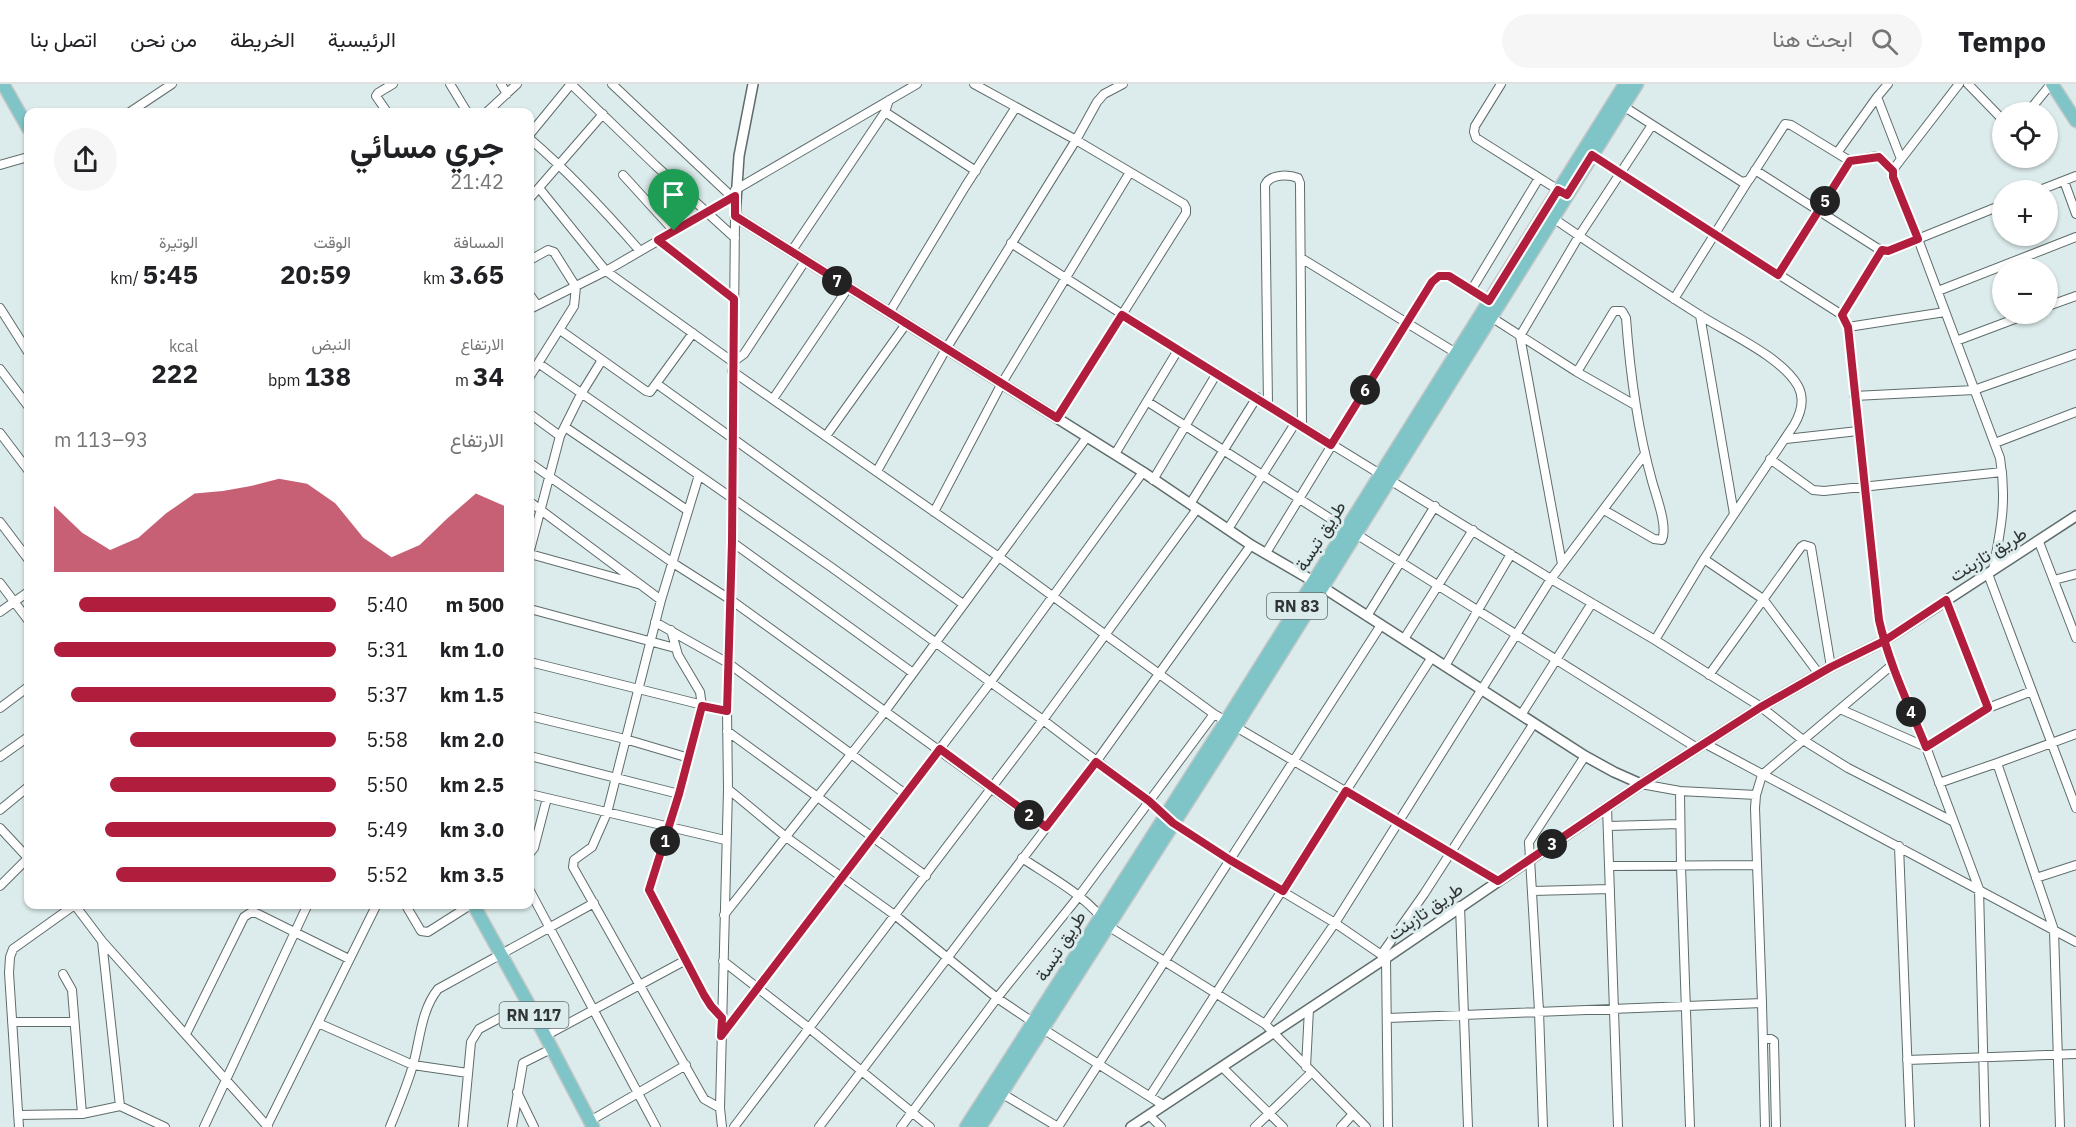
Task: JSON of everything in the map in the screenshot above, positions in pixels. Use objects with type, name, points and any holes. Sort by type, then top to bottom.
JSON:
[{"type":"main road","points":[[3,84],[24,121]]},
{"type":"main road","name":"طريق تبسة","points":[[1386,477],[1456,353],[1562,192],[1625,84]]},
{"type":"main road","name":"طريق تبسة","points":[[966,1127],[1108,926],[1169,820],[1350,531],[1491,317],[1553,218],[1562,192],[1592,155],[1637,84]]},
{"type":"main road","points":[[2051,84],[2076,121]]},
{"type":"main road","name":"طريق تبسة","points":[[980,1127],[1100,915],[1169,820]]},
{"type":"main road","name":"RN 117","points":[[475,909],[591,1124]]},
{"type":"street","points":[[136,108],[172,84]]},
{"type":"street","points":[[384,108],[375,96],[393,84]]},
{"type":"street","points":[[450,84],[465,108]]},
{"type":"street","points":[[501,84],[507,94]]},
{"type":"street","points":[[491,108],[517,84]]},
{"type":"street","points":[[534,129],[571,84],[735,238]]},
{"type":"street","points":[[612,84],[734,194]]},
{"type":"street","points":[[722,1127],[721,1036],[732,542],[734,194],[738,156],[753,84]]},
{"type":"street","points":[[534,307],[606,271],[707,213],[734,194],[918,84]]},
{"type":"street","points":[[974,84],[1076,140],[1184,204],[1186,208],[1186,213],[1057,418]]},
{"type":"street","points":[[878,471],[946,349],[1104,94],[1123,84]]},
{"type":"street","points":[[1501,84],[1475,126],[1474,135],[1481,142],[1562,192]]},
{"type":"street","points":[[1837,153],[1888,84]]},
{"type":"street","points":[[1959,84],[1901,159],[1893,171],[1893,177],[1995,443],[2005,495],[2002,524],[1990,572],[2076,808]]},
{"type":"street","points":[[1968,84],[1992,108]]},
{"type":"street","points":[[2036,102],[2051,84]]},
{"type":"street","points":[[1877,97],[1901,159]]},
{"type":"street","points":[[791,252],[885,112],[889,100]]},
{"type":"street","points":[[1623,106],[1737,180],[1748,182]]},
{"type":"street","points":[[889,313],[1016,107]]},
{"type":"street","points":[[885,112],[976,171]]},
{"type":"street","points":[[534,194],[603,114]]},
{"type":"street","points":[[1674,298],[1783,126],[1788,124],[1850,161],[1877,156],[1893,171]]},
{"type":"street","points":[[1562,564],[1520,336],[1619,172],[1652,125]]},
{"type":"street","points":[[534,141],[560,164],[607,212],[640,251]]},
{"type":"street","points":[[1592,155],[1842,315],[1848,327],[1876,606],[1884,641],[1979,889],[1985,1127]]},
{"type":"street","points":[[0,165],[24,159]]},
{"type":"street","points":[[1778,275],[1850,161]]},
{"type":"street","points":[[1755,170],[1882,250],[1888,251],[1992,210]]},
{"type":"street","points":[[934,512],[1002,383],[1130,172]]},
{"type":"street","points":[[623,175],[674,231]]},
{"type":"street","points":[[1228,529],[1299,424],[1300,183],[1298,178],[1292,176],[1272,177],[1265,185],[1268,404]]},
{"type":"street","points":[[2058,183],[2076,176]]},
{"type":"street","points":[[1472,289],[1539,178]]},
{"type":"street","points":[[2064,181],[2076,214]]},
{"type":"street","points":[[539,188],[606,271],[693,333],[773,399],[999,556],[1214,714],[1498,881]]},
{"type":"street","points":[[735,216],[1087,436],[1251,545],[1317,584],[1585,756],[1641,784],[1680,791],[1756,795]]},
{"type":"street","points":[[1553,218],[1773,360],[1793,380],[1802,396],[1799,416],[1786,439],[1770,459],[1704,559],[1655,640]]},
{"type":"street","points":[[1938,291],[2076,237]]},
{"type":"street","points":[[658,240],[734,299]]},
{"type":"street","points":[[1011,243],[1331,445],[1655,640],[1761,707],[1803,740],[1848,768],[1954,822]]},
{"type":"street","points":[[534,258],[548,250],[554,252],[576,287],[574,306],[534,366]]},
{"type":"street","points":[[1842,315],[1882,250]]},
{"type":"street","points":[[1301,258],[1456,353]]},
{"type":"street","points":[[733,366],[744,354],[805,261]]},
{"type":"street","points":[[1266,553],[1432,282],[1439,276],[1449,276],[1489,301]]},
{"type":"street","points":[[773,399],[848,288]]},
{"type":"street","points":[[2058,302],[2076,296]]},
{"type":"street","points":[[0,308],[24,346]]},
{"type":"street","points":[[1577,372],[1614,311],[1622,311],[1626,318],[1635,405],[1662,518],[1664,536],[1662,540],[1654,539],[1604,510]]},
{"type":"street","points":[[1848,327],[1945,312]]},
{"type":"street","points":[[1700,315],[1734,514]]},
{"type":"street","points":[[1491,317],[1577,372],[1635,405]]},
{"type":"street","points":[[826,436],[906,324]]},
{"type":"street","points":[[1956,341],[2001,324]]},
{"type":"street","points":[[560,330],[650,392],[693,333]]},
{"type":"street","points":[[1115,454],[1178,350]]},
{"type":"street","points":[[1854,396],[1974,390],[2076,354]]},
{"type":"street","points":[[534,532],[560,436],[581,393],[602,360]]},
{"type":"street","points":[[0,369],[24,401]]},
{"type":"street","points":[[534,370],[581,393],[732,497],[1043,720],[1149,801],[1169,820],[1230,860],[1335,923],[1383,957]]},
{"type":"street","points":[[1153,480],[1217,373]]},
{"type":"street","points":[[657,384],[963,604]]},
{"type":"street","points":[[735,1127],[1106,634],[1193,507],[1223,451],[1257,398]]},
{"type":"street","points":[[1148,402],[1557,661],[1701,745],[1899,846],[2076,942]]},
{"type":"street","points":[[1995,443],[2076,412]]},
{"type":"street","points":[[534,417],[560,436]]},
{"type":"street","points":[[565,427],[687,510]]},
{"type":"street","points":[[1786,439],[1858,431]]},
{"type":"street","points":[[0,433],[24,465]]},
{"type":"street","points":[[724,915],[886,710],[1087,436]]},
{"type":"street","points":[[1265,1024],[1335,923],[1551,579],[1645,454]]},
{"type":"street","points":[[1770,459],[1813,490],[1824,491],[2002,472]]},
{"type":"street","points":[[534,466],[673,563],[731,600],[1046,827]]},
{"type":"street","points":[[721,1036],[990,683],[1143,472]]},
{"type":"street","points":[[699,476],[661,600],[607,813],[592,847],[572,863],[704,1099],[720,1108]]},
{"type":"street","points":[[534,505],[661,600]]},
{"type":"street","points":[[1367,616],[1435,506]]},
{"type":"street","name":"طريق تازبنت","points":[[1131,1127],[1701,745],[1831,667],[1884,641],[2076,516]]},
{"type":"street","points":[[0,522],[24,554]]},
{"type":"street","points":[[1404,639],[1473,530]]},
{"type":"street","points":[[732,542],[913,673]]},
{"type":"street","points":[[2039,542],[2076,638]]},
{"type":"street","points":[[819,1127],[1096,762],[1251,545]]},
{"type":"street","points":[[1709,675],[1800,547],[1808,545],[1831,667]]},
{"type":"street","points":[[534,553],[642,585]]},
{"type":"street","points":[[1445,666],[1511,554]]},
{"type":"street","points":[[1704,559],[1763,599],[1819,674]]},
{"type":"street","points":[[2054,580],[2076,574]]},
{"type":"street","points":[[0,583],[24,614]]},
{"type":"street","points":[[0,612],[24,595]]},
{"type":"street","points":[[1946,600],[1988,708]]},
{"type":"street","points":[[1521,715],[1592,603]]},
{"type":"street","points":[[534,610],[675,648]]},
{"type":"street","points":[[655,622],[728,663],[904,793]]},
{"type":"street","points":[[1001,1093],[1058,1127],[1381,625]]},
{"type":"street","points":[[671,630],[675,648],[700,692],[702,706],[679,794],[649,892],[711,1006],[722,1018]]},
{"type":"street","points":[[1150,1096],[1432,657]]},
{"type":"street","points":[[534,663],[727,711]]},
{"type":"street","points":[[1765,1127],[1756,795],[1762,775],[1892,665]]},
{"type":"street","points":[[0,708],[24,690]]},
{"type":"street","points":[[1926,747],[1988,708],[2032,691]]},
{"type":"street","points":[[1840,709],[1926,747]]},
{"type":"street","points":[[901,1127],[1214,714]]},
{"type":"street","points":[[534,717],[625,739],[689,758]]},
{"type":"street","points":[[1388,1127],[1388,1018],[1383,957],[1533,723]]},
{"type":"street","points":[[727,731],[926,876]]},
{"type":"street","points":[[1939,783],[2076,734]]},
{"type":"street","points":[[0,758],[24,740]]},
{"type":"street","points":[[1543,1127],[1530,842],[1585,756]]},
{"type":"street","points":[[534,757],[679,794]]},
{"type":"street","points":[[1997,763],[2054,930],[2060,1127]]},
{"type":"street","points":[[0,810],[24,789]]},
{"type":"street","points":[[728,789],[786,837],[896,916],[997,998],[1163,1105]]},
{"type":"street","points":[[1680,791],[1690,1127]]},
{"type":"street","points":[[534,795],[725,840]]},
{"type":"street","points":[[534,848],[547,798]]},
{"type":"street","points":[[1607,807],[1618,1127]]},
{"type":"street","points":[[1608,826],[1680,824]]},
{"type":"street","points":[[0,828],[24,854]]},
{"type":"street","points":[[1899,846],[1910,1127]]},
{"type":"street","points":[[1022,858],[1078,896],[1100,915],[1108,926],[1265,1024],[1366,1127]]},
{"type":"street","points":[[0,886],[24,862]]},
{"type":"street","points":[[1609,866],[1757,865]]},
{"type":"street","points":[[2036,878],[2076,865]]},
{"type":"street","points":[[1532,891],[1610,889]]},
{"type":"street","points":[[534,899],[656,1127]]},
{"type":"street","points":[[390,1127],[412,1065],[420,1031],[433,995],[438,989],[594,903]]},
{"type":"street","points":[[1460,906],[1468,1127]]},
{"type":"street","points":[[19,1127],[10,1004],[10,957],[13,949],[69,909]]},
{"type":"street","points":[[78,909],[102,941],[268,1126],[374,909]]},
{"type":"street","points":[[204,1127],[306,909]]},
{"type":"street","points":[[408,909],[421,932],[428,932],[464,909]]},
{"type":"street","points":[[186,1034],[244,917],[250,913],[256,913],[349,959]]},
{"type":"street","points":[[102,941],[120,1106]]},
{"type":"street","points":[[545,1036],[686,960]]},
{"type":"street","points":[[723,961],[930,1127]]},
{"type":"street","points":[[63,974],[72,990],[82,1114]]},
{"type":"street","points":[[0,1004],[10,1004]]},
{"type":"street","points":[[463,1127],[471,1042],[479,1029],[528,1004]]},
{"type":"street","points":[[1388,1018],[1762,1004]]},
{"type":"street","points":[[1255,1127],[1309,1070],[1309,1009]]},
{"type":"street","points":[[12,1022],[74,1022]]},
{"type":"street","points":[[318,1023],[412,1065],[468,1073]]},
{"type":"street","points":[[1763,1039],[1774,1041],[1776,1127]]},
{"type":"street","points":[[512,1127],[523,1063],[551,1049]]},
{"type":"street","points":[[1907,1060],[2076,1054]]},
{"type":"street","points":[[591,1124],[686,1065]]},
{"type":"street","points":[[1222,1067],[1283,1127]]},
{"type":"street","points":[[517,1092],[534,1127]]},
{"type":"street","points":[[18,1115],[82,1114],[120,1106],[160,1126]]},
{"type":"street","points":[[1341,1127],[1353,1114]]},
{"type":"street","points":[[1149,1115],[1161,1127]]},
{"type":"route","points":[[674,231],[658,240],[734,299],[732,542],[727,711],[702,706],[679,794],[649,890],[704,995],[722,1018],[721,1036],[904,793],[940,749],[1046,827],[1096,762],[1149,801],[1173,823],[1283,891],[1346,791],[1498,881],[1641,784],[1761,707],[1831,667],[1884,641],[1946,600],[1988,708],[1926,747],[1892,665],[1884,641],[1876,606],[1848,327],[1842,315],[1882,250],[1888,251],[1918,239],[1893,177],[1893,171],[1879,157],[1850,161],[1778,275],[1592,155],[1567,195],[1558,190],[1489,301],[1449,276],[1439,276],[1432,282],[1331,445],[1122,315],[1057,418],[735,216],[735,196],[674,231]]}]
